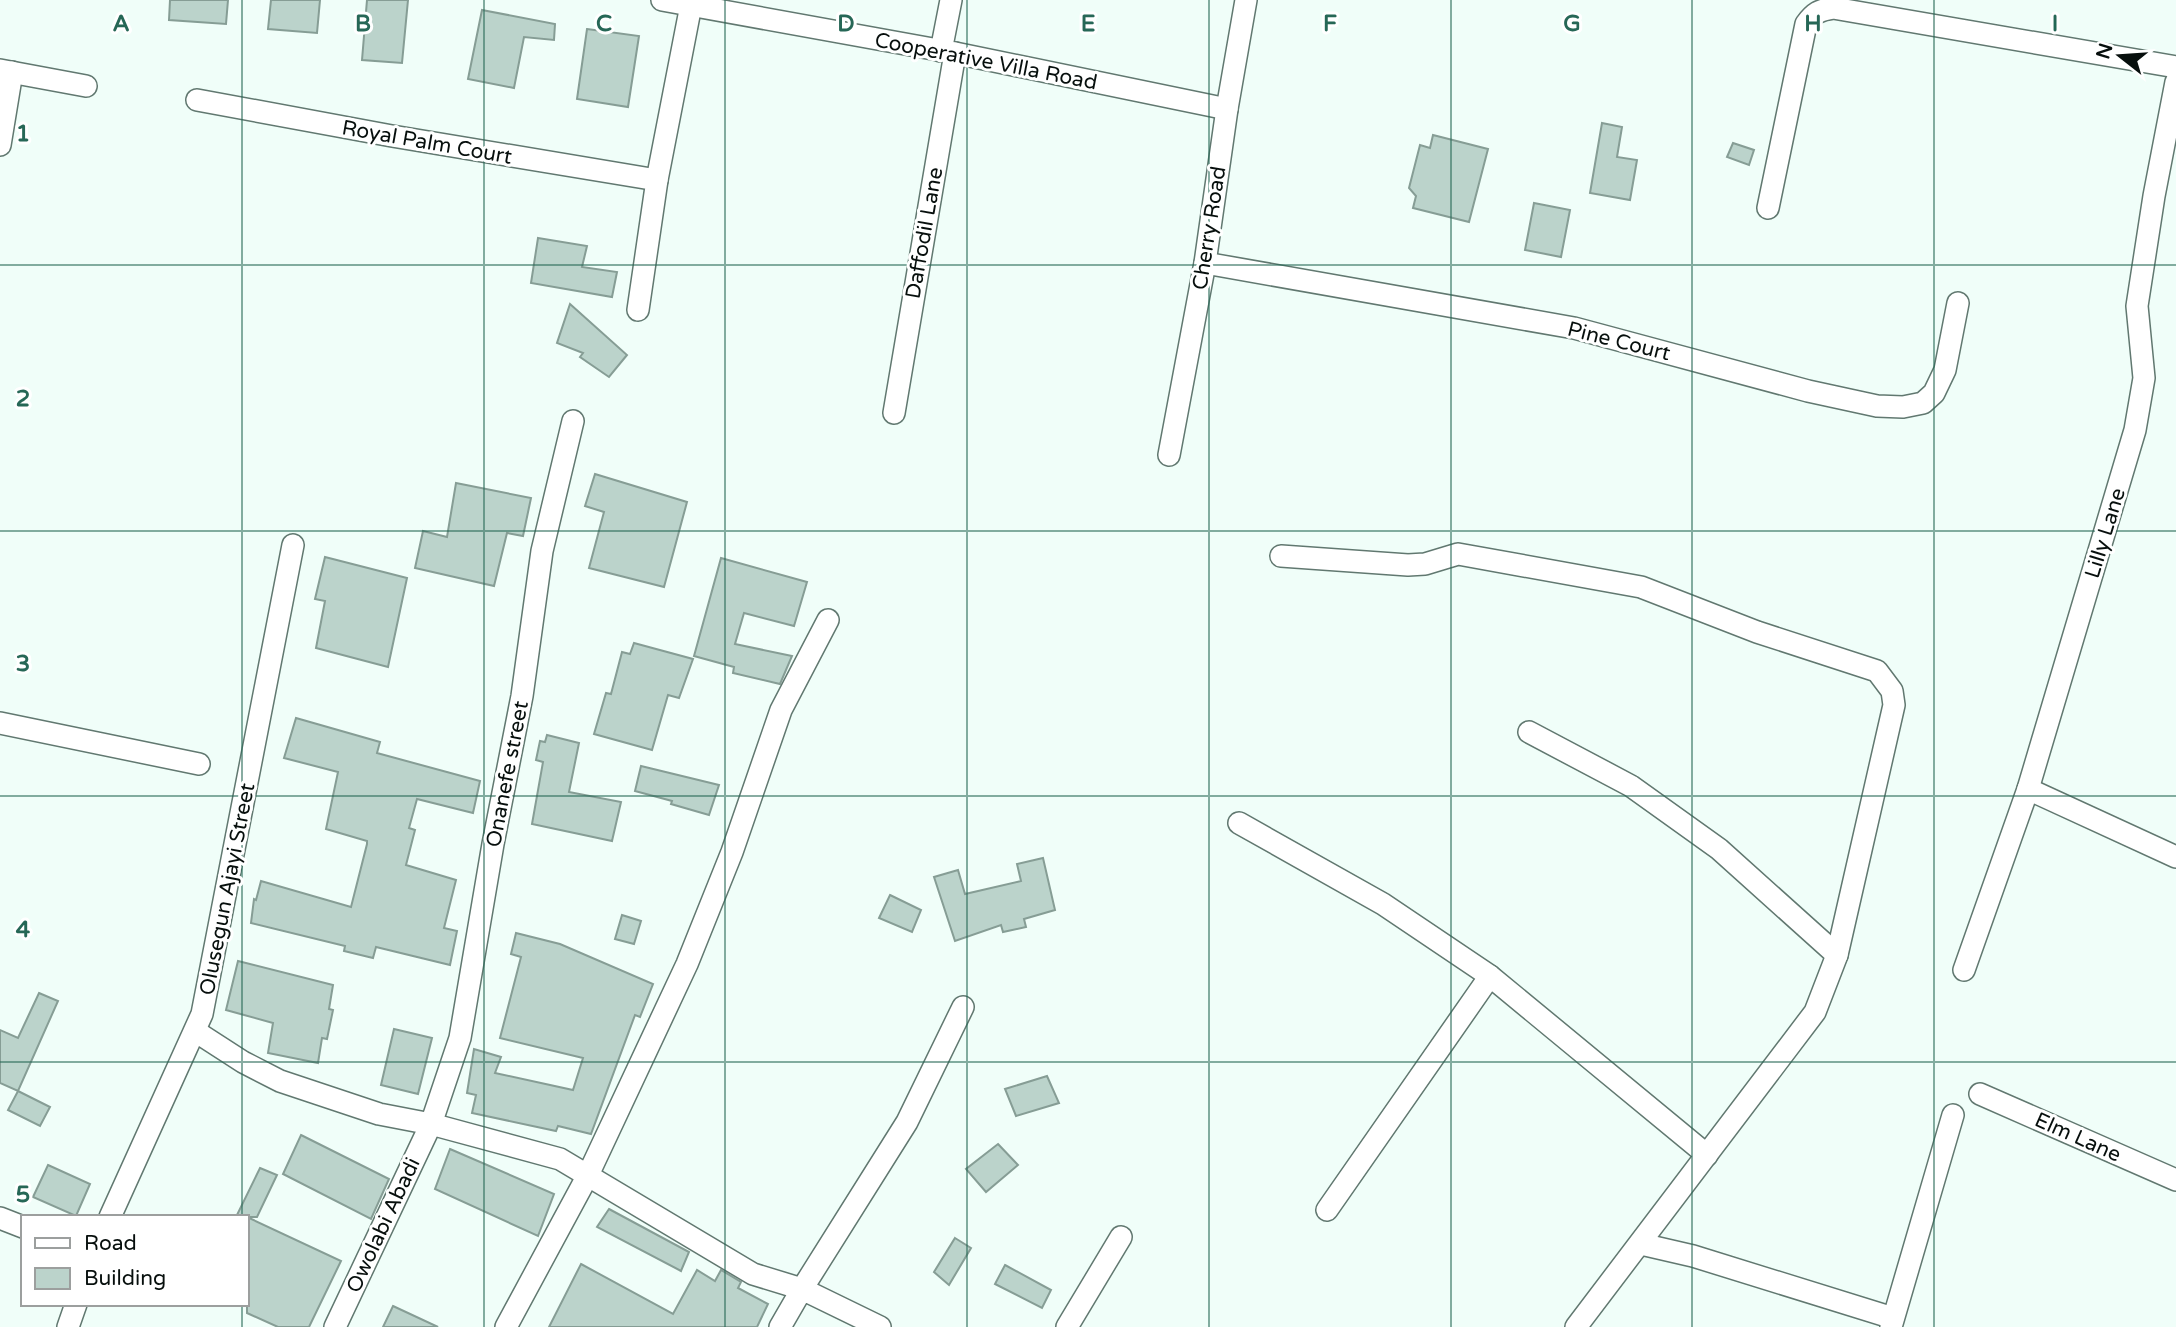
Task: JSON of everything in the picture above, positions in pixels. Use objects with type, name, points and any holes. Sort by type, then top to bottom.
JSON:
[{"type":"street","name":"Cooperative Villa Road","points":[[662,0],[691,5],[750,8],[1227,109]]},
{"type":"street","name":"Daffodil Lane","points":[[894,413],[948,52],[951,0]]},
{"type":"street","name":"Cherry Road","points":[[1169,455],[1205,263],[1246,0]]},
{"type":"street","points":[[638,310],[657,180],[691,5]]},
{"type":"street","points":[[1768,208],[1806,24],[1813,14],[1822,9],[1833,8],[2176,67]]},
{"type":"street","points":[[0,145],[6,71],[86,86]]},
{"type":"street","name":"Lilly Lane","points":[[1964,970],[2028,789],[2135,430],[2144,378],[2137,306],[2154,196],[2176,82]]},
{"type":"street","name":"Royal Palm Court","points":[[197,100],[657,180]]},
{"type":"street","name":"Pine Court","points":[[1205,263],[1574,328],[1808,391],[1877,406],[1903,407],[1923,403],[1934,393],[1945,370],[1958,303]]},
{"type":"street","name":"Onanefe street","points":[[431,1124],[460,1038],[492,844],[522,696],[542,551],[573,421]]},
{"type":"street","name":"Olusegun Ajayi Street","points":[[111,1215],[195,1031],[210,983],[293,545]]},
{"type":"street","points":[[1281,556],[1408,565],[1425,564],[1458,554],[1640,587],[1758,632],[1877,671],[1892,691],[1894,705],[1837,955],[1830,981],[1815,1012],[1642,1244],[1576,1327]]},
{"type":"street","points":[[506,1327],[588,1175],[687,964],[732,852],[780,710],[828,620]]},
{"type":"street","points":[[0,723],[200,764]]},
{"type":"street","points":[[1529,732],[1631,786],[1719,849],[1837,955]]},
{"type":"street","points":[[2028,789],[2176,857]]},
{"type":"street","points":[[1239,823],[1383,904],[1490,976],[1707,1155]]},
{"type":"street","points":[[1327,1210],[1490,976]]},
{"type":"street","points":[[780,1327],[907,1122],[964,1007]]},
{"type":"street","points":[[195,1031],[243,1062],[280,1081],[379,1114],[431,1124],[560,1159],[753,1274],[802,1289],[880,1327]]},
{"type":"street","name":"Elm Lane","points":[[1980,1094],[2176,1180]]},
{"type":"street","points":[[1642,1244],[1693,1256],[1892,1322],[1953,1115]]},
{"type":"street","name":"Owolabi Abadi","points":[[335,1327],[431,1124]]},
{"type":"street","points":[[0,1218],[21,1226]]},
{"type":"street","points":[[1067,1327],[1121,1237]]},
{"type":"street","points":[[68,1327],[75,1306]]},
{"type":"building","points":[[170,0],[228,0],[226,24],[169,20]]},
{"type":"building","points":[[271,0],[320,0],[317,33],[268,29]]},
{"type":"building","points":[[367,0],[408,0],[402,63],[362,60]]},
{"type":"building","points":[[482,10],[555,24],[554,40],[524,37],[514,88],[468,79]]},
{"type":"building","points":[[587,29],[639,36],[628,107],[577,99]]},
{"type":"building","points":[[1602,123],[1622,127],[1617,157],[1637,160],[1630,200],[1590,193]]},
{"type":"building","points":[[1433,135],[1488,149],[1469,222],[1413,208],[1416,196],[1409,188],[1420,145],[1430,148]]},
{"type":"building","points":[[1733,143],[1754,150],[1749,165],[1727,157]]},
{"type":"building","points":[[1534,203],[1570,210],[1561,257],[1525,250]]},
{"type":"building","points":[[538,238],[587,246],[582,267],[617,272],[612,297],[531,283]]},
{"type":"building","points":[[570,304],[627,355],[609,377],[580,357],[583,353],[557,343]]},
{"type":"building","points":[[595,474],[687,502],[664,587],[589,568],[604,512],[585,506]]},
{"type":"building","points":[[456,483],[531,498],[523,536],[507,533],[494,586],[415,568],[423,531],[447,537]]},
{"type":"building","points":[[325,557],[407,578],[388,667],[316,648],[325,601],[315,599]]},
{"type":"building","points":[[721,558],[807,582],[794,626],[744,613],[735,644],[792,656],[780,684],[733,673],[734,667],[694,656]]},
{"type":"building","points":[[634,643],[693,659],[679,698],[668,695],[652,750],[594,734],[606,693],[611,694],[622,652],[630,654]]},
{"type":"building","points":[[296,718],[380,742],[377,753],[480,781],[473,813],[417,799],[409,828],[415,830],[406,865],[456,880],[444,928],[457,931],[450,965],[376,947],[373,958],[344,951],[345,946],[251,923],[254,899],[256,900],[261,881],[351,907],[367,844],[367,841],[326,829],[338,772],[284,758]]},
{"type":"building","points":[[547,735],[579,743],[569,792],[621,802],[612,841],[532,824],[543,762],[536,760],[540,741],[545,742]]},
{"type":"building","points":[[641,766],[719,785],[709,815],[635,791]]},
{"type":"building","points":[[1043,858],[1055,910],[1024,919],[1026,927],[1003,932],[1001,925],[955,941],[934,877],[958,870],[965,894],[1021,881],[1017,864]]},
{"type":"building","points":[[890,895],[921,910],[912,932],[879,918]]},
{"type":"building","points":[[622,915],[641,921],[634,944],[615,939]]},
{"type":"building","points":[[516,933],[560,944],[653,984],[640,1017],[635,1015],[591,1134],[558,1126],[556,1131],[472,1113],[476,1095],[467,1093],[474,1049],[501,1057],[495,1073],[573,1090],[583,1058],[500,1038],[521,957],[511,954]]},
{"type":"building","points":[[238,961],[333,985],[329,1009],[333,1010],[327,1039],[322,1038],[318,1063],[268,1053],[273,1023],[226,1010]]},
{"type":"building","points":[[39,993],[58,1001],[18,1091],[0,1083],[0,1030],[18,1038]]},
{"type":"building","points":[[394,1029],[432,1038],[418,1094],[381,1085]]},
{"type":"building","points":[[1047,1076],[1059,1103],[1016,1116],[1005,1089]]},
{"type":"building","points":[[18,1091],[50,1107],[40,1126],[8,1110]]},
{"type":"building","points":[[301,1135],[389,1179],[371,1219],[283,1174]]},
{"type":"building","points":[[998,1144],[1018,1165],[986,1192],[966,1169]]},
{"type":"building","points":[[450,1149],[554,1194],[538,1236],[435,1189]]},
{"type":"building","points":[[48,1165],[90,1184],[76,1215],[33,1197]]},
{"type":"building","points":[[260,1168],[277,1175],[257,1217],[237,1215]]},
{"type":"building","points":[[609,1209],[689,1252],[681,1271],[597,1227]]},
{"type":"building","points":[[248,1217],[341,1261],[309,1327],[278,1327],[247,1313]]},
{"type":"building","points":[[955,1238],[971,1248],[949,1285],[934,1272]]},
{"type":"building","points":[[581,1264],[673,1314],[697,1270],[715,1281],[721,1270],[741,1282],[738,1288],[768,1304],[757,1327],[549,1327]]},
{"type":"building","points":[[1005,1265],[1051,1290],[1042,1308],[995,1284]]},
{"type":"building","points":[[393,1306],[438,1327],[383,1327]]}]
